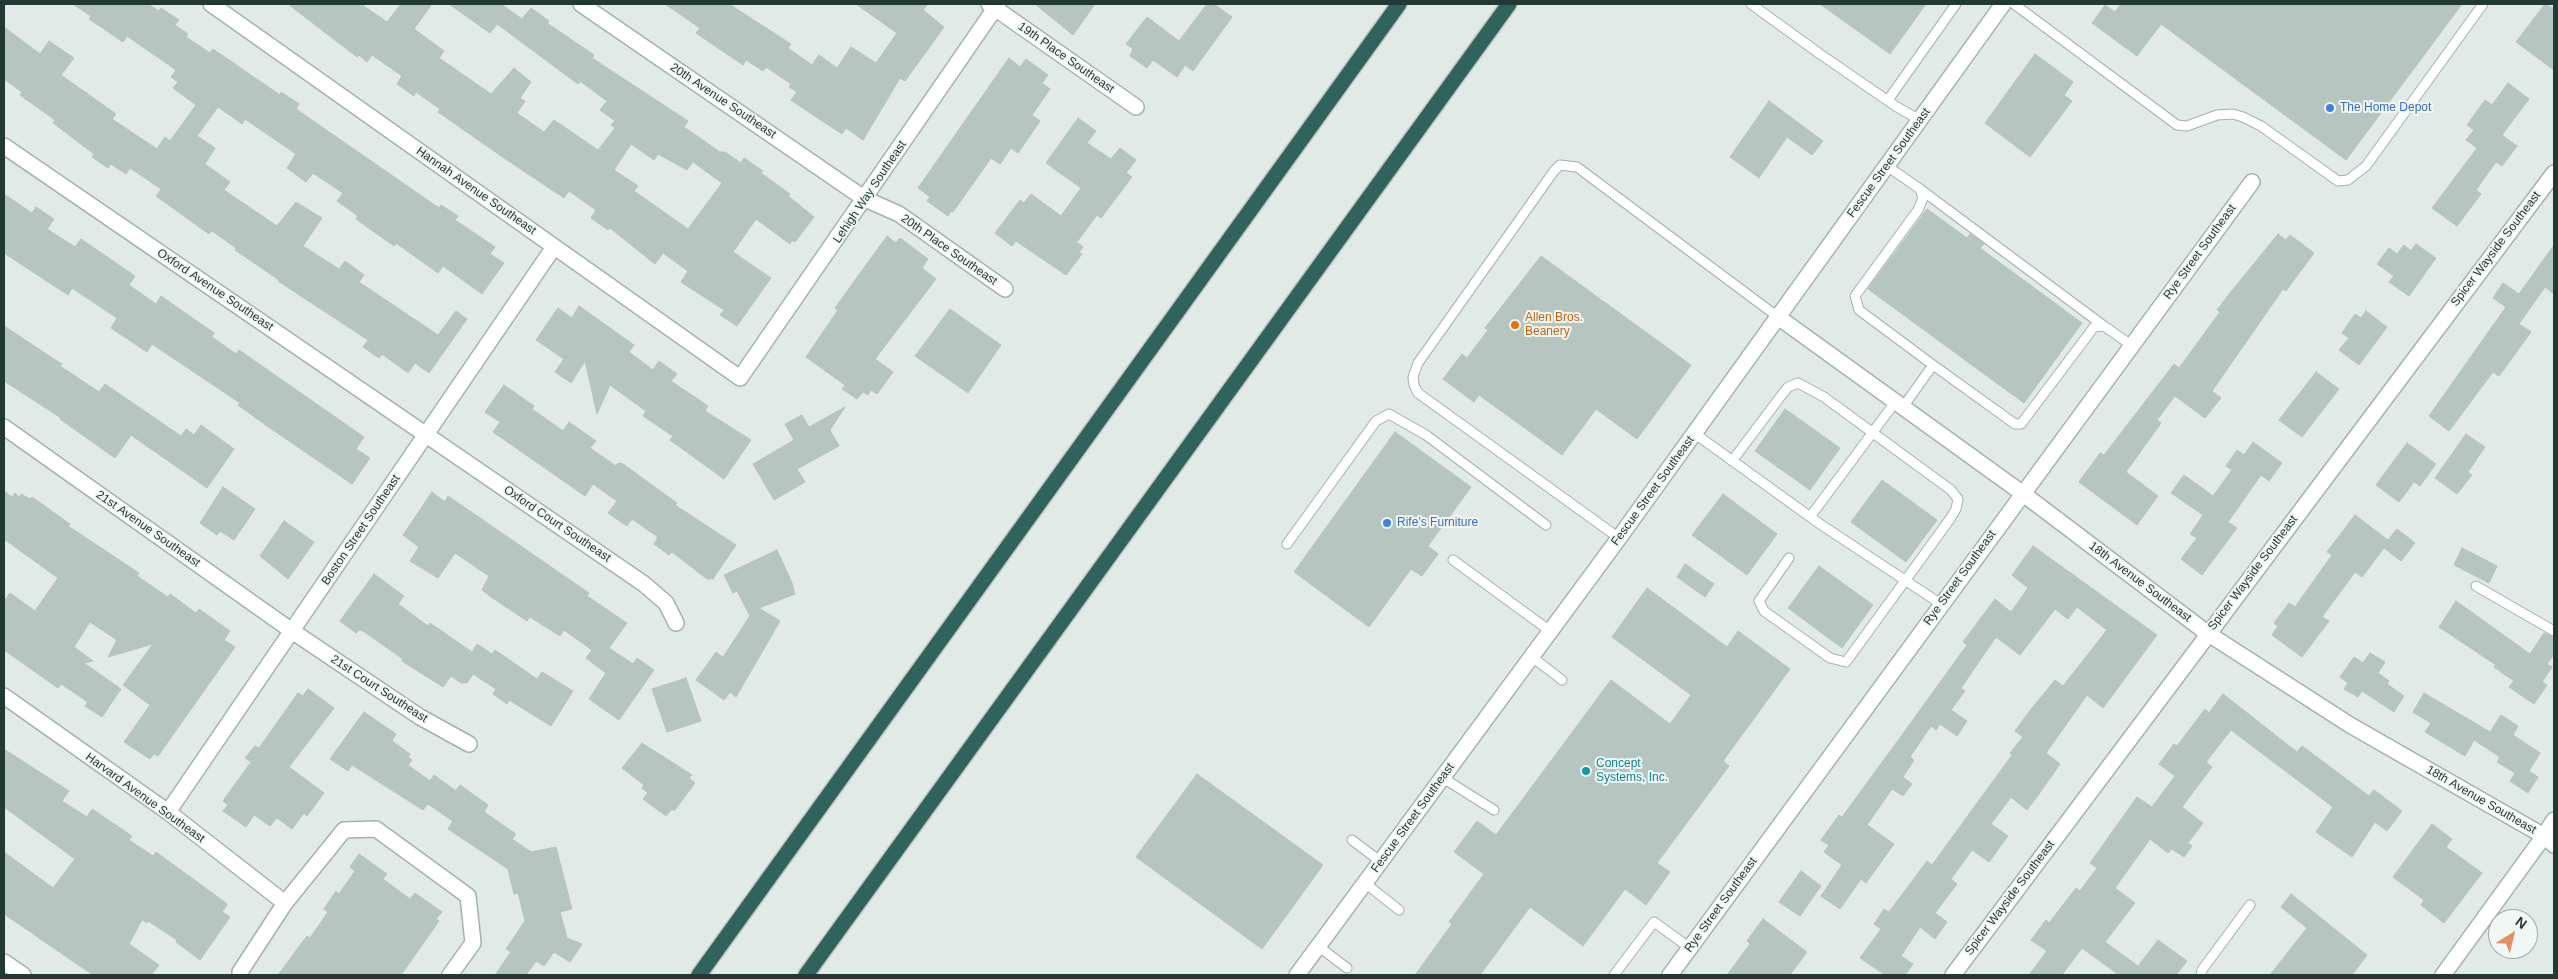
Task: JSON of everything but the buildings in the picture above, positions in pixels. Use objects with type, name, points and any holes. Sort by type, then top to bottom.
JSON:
[{"type":"highway","points":[[699,975],[1399,4]]},
{"type":"highway","points":[[806,975],[1509,4]]},
{"type":"street","name":"Hannah Avenue Southeast","points":[[211,4],[740,378]]},
{"type":"street","name":"20th Avenue Southeast","points":[[581,4],[865,199]]},
{"type":"street","name":"Fescue Street Southeast","points":[[1297,975],[1619,538],[2003,4]]},
{"type":"street","name":"Lehigh Way Southeast","points":[[740,378],[865,199],[994,5]]},
{"type":"street","name":"19th Place Southeast","points":[[994,5],[1136,107]]},
{"type":"street","name":"Oxford Avenue Southeast","points":[[4,146],[426,435]]},
{"type":"street","name":"Spicer Wayside Southeast","points":[[1952,975],[2554,173]]},
{"type":"street","name":"Rye Street Southeast","points":[[1670,975],[2252,182]]},
{"type":"street","name":"20th Place Southeast","points":[[865,199],[899,214],[1005,289]]},
{"type":"street","name":"Boston Street Southeast","points":[[168,812],[554,246]]},
{"type":"street","name":"18th Avenue Southeast","points":[[1778,317],[2022,493],[2207,633],[2350,725],[2549,841]]},
{"type":"street","name":"21st Avenue Southeast","points":[[4,427],[292,631]]},
{"type":"street","name":"Oxford Court Southeast","points":[[426,435],[644,584],[666,603],[676,624]]},
{"type":"street","name":"21st Court Southeast","points":[[292,631],[420,718],[468,744]]},
{"type":"street","name":"Harvard Avenue Southeast","points":[[4,696],[168,812],[285,903]]},
{"type":"street","points":[[2444,975],[2549,841],[2554,820]]},
{"type":"street","points":[[241,975],[240,972],[285,903],[344,830],[376,829],[468,896],[473,943],[450,975]]},
{"type":"street","points":[[4,962],[23,975]]},
{"type":"lane","points":[[1751,4],[1888,100],[1920,120]]},
{"type":"lane","points":[[1888,100],[1956,4]]},
{"type":"lane","points":[[2014,4],[2177,125],[2187,126],[2217,115],[2233,114],[2243,117],[2261,126],[2338,181],[2348,180],[2366,166],[2483,4]]},
{"type":"lane","points":[[1619,538],[1418,393],[1414,385],[1413,377],[1418,363],[1554,171],[1560,165],[1577,167],[1778,317]]},
{"type":"lane","points":[[1887,166],[2131,345]]},
{"type":"lane","points":[[1920,189],[1923,198],[1918,210],[1855,296],[1859,310],[2015,424],[2022,424],[2094,328],[2104,326]]},
{"type":"lane","points":[[1810,517],[1872,433],[1934,365]]},
{"type":"lane","points":[[1732,461],[1780,396],[1788,387],[1798,383],[1810,388],[1951,490],[1958,499],[1950,519],[1846,662],[1830,658],[1764,611],[1759,601],[1789,558]]},
{"type":"lane","points":[[1287,544],[1376,421],[1389,414],[1426,435],[1546,525]]},
{"type":"lane","points":[[1694,434],[1810,517],[1942,604]]},
{"type":"lane","points":[[1453,560],[1550,631]]},
{"type":"lane","points":[[2476,586],[2554,631]]},
{"type":"lane","points":[[1532,657],[1562,680]]},
{"type":"lane","points":[[1443,778],[1494,810]]},
{"type":"lane","points":[[1352,840],[1381,862]]},
{"type":"lane","points":[[1365,883],[1399,910]]},
{"type":"lane","points":[[2201,975],[2202,970],[2250,905]]},
{"type":"lane","points":[[1614,975],[1654,922],[1690,948]]},
{"type":"lane","points":[[1318,946],[1347,968]]},
{"type":"place","name":"The Home Depot","points":[[2330,108]]},
{"type":"place","name":"Allen Bros. Beanery","points":[[1515,325]]},
{"type":"place","name":"Rife’s Furniture","points":[[1387,523]]},
{"type":"place","name":"Concept Systems, Inc.","points":[[1586,771]]}]
